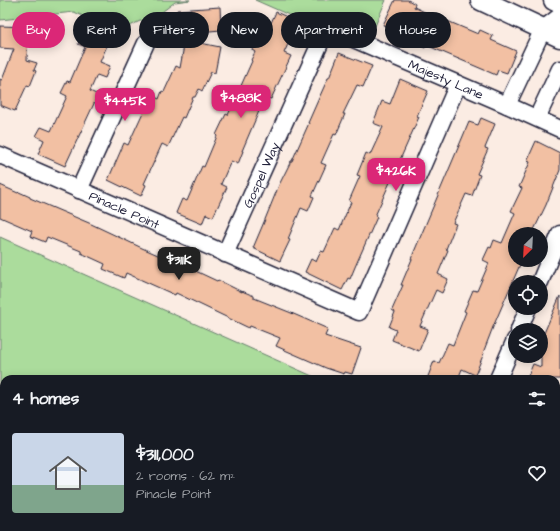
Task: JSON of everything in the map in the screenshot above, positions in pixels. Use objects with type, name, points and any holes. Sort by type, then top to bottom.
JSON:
[{"type":"main road","points":[[481,0],[552,33]]},
{"type":"main road","points":[[554,0],[560,3]]},
{"type":"street","points":[[507,105],[552,33],[560,16]]},
{"type":"street","points":[[79,190],[144,48]]},
{"type":"street","name":"Gospel Way","points":[[225,254],[318,48]]},
{"type":"street","name":"Majesty Lane","points":[[374,48],[560,129]]},
{"type":"street","points":[[537,118],[560,69]]},
{"type":"street","name":"Pinacle Point","points":[[0,155],[359,312],[458,84]]},
{"type":"street","points":[[543,275],[560,234]]},
{"type":"street","points":[[500,375],[508,356]]},
{"type":"green space","points":[[0,0],[190,0],[175,2],[162,12],[139,12],[139,22],[131,26],[131,12],[12,12],[12,19],[0,20]]},
{"type":"green space","points":[[255,0],[386,0],[377,21],[377,12],[282,12]]},
{"type":"green space","points":[[0,237],[310,375],[0,375]]},
{"type":"building","points":[[395,0],[408,0],[415,4],[414,7],[425,12],[389,12]]},
{"type":"building","points":[[220,7],[220,12],[217,12],[217,30],[209,31],[209,12],[177,12],[177,10]]},
{"type":"building","points":[[276,12],[281,14],[281,48],[286,48],[284,53],[291,56],[271,99],[265,97],[238,164],[231,161],[221,184],[227,187],[213,217],[206,214],[202,224],[176,213],[182,199],[187,201],[202,166],[204,167],[217,136],[216,135],[226,114],[228,115],[252,61],[251,60],[255,52],[252,50],[253,48],[273,48],[273,18]]},
{"type":"building","points":[[451,23],[478,34],[480,30],[493,36],[491,40],[516,51],[507,73],[498,70],[496,75],[433,48],[451,48]]},
{"type":"building","points":[[0,26],[12,26],[12,48],[27,48],[27,60],[37,63],[34,70],[36,71],[30,86],[27,85],[15,111],[0,105],[0,79],[2,80],[14,49],[0,48]]},
{"type":"building","points":[[209,45],[220,48],[215,73],[211,72],[202,91],[199,89],[195,97],[193,97],[184,118],[182,117],[168,147],[162,144],[144,184],[146,185],[141,196],[108,180],[124,143],[128,145],[151,95],[159,99],[162,91],[164,92],[176,66],[180,68],[184,48],[209,48]]},
{"type":"building","points":[[85,48],[106,48],[100,62],[110,66],[105,78],[97,75],[90,91],[98,95],[65,166],[38,154],[44,140],[36,136],[41,127],[51,131],[67,96],[61,93],[67,81],[70,82]]},
{"type":"building","points":[[339,53],[372,66],[363,87],[357,85],[343,114],[345,114],[336,135],[334,134],[321,163],[326,165],[312,196],[314,197],[308,211],[301,208],[288,239],[290,240],[280,261],[253,248],[279,185],[292,161]]},
{"type":"building","points":[[400,79],[428,91],[417,116],[419,117],[375,216],[377,217],[350,279],[348,278],[342,290],[305,272],[311,259],[316,262],[321,251],[324,252],[335,228],[339,230],[351,202],[349,201],[360,176],[357,175],[366,153],[370,155],[383,127],[373,123],[382,101],[390,104]]},
{"type":"building","points":[[481,118],[495,124],[485,148],[488,149],[477,174],[480,175],[472,196],[466,194],[453,223],[456,224],[446,249],[448,250],[438,274],[448,279],[442,293],[436,290],[420,326],[428,329],[419,351],[392,340],[396,330],[389,327],[395,312],[392,310],[403,285],[401,285],[411,259],[469,122],[478,125]]},
{"type":"building","points":[[536,141],[560,153],[560,170],[535,227],[509,227],[515,213],[511,211],[522,188],[519,187],[530,162],[527,161]]},
{"type":"building","points":[[0,185],[254,296],[254,298],[328,329],[325,336],[361,348],[352,374],[345,372],[344,374],[326,368],[276,346],[280,338],[250,326],[249,328],[176,293],[175,295],[126,273],[124,278],[103,269],[105,264],[81,253],[81,251],[47,237],[45,242],[30,236],[32,231],[0,217]]},
{"type":"building","points":[[508,229],[508,267],[519,267],[516,275],[508,275],[508,292],[475,375],[462,369],[460,375],[429,375],[434,361],[439,363],[448,343],[453,345],[466,312],[464,311],[473,290],[477,291],[489,263],[483,260],[489,247],[491,248],[494,240],[502,243]]},
{"type":"building","points":[[560,296],[560,375],[528,375],[533,364],[541,367],[541,363],[548,363],[548,324]]}]
